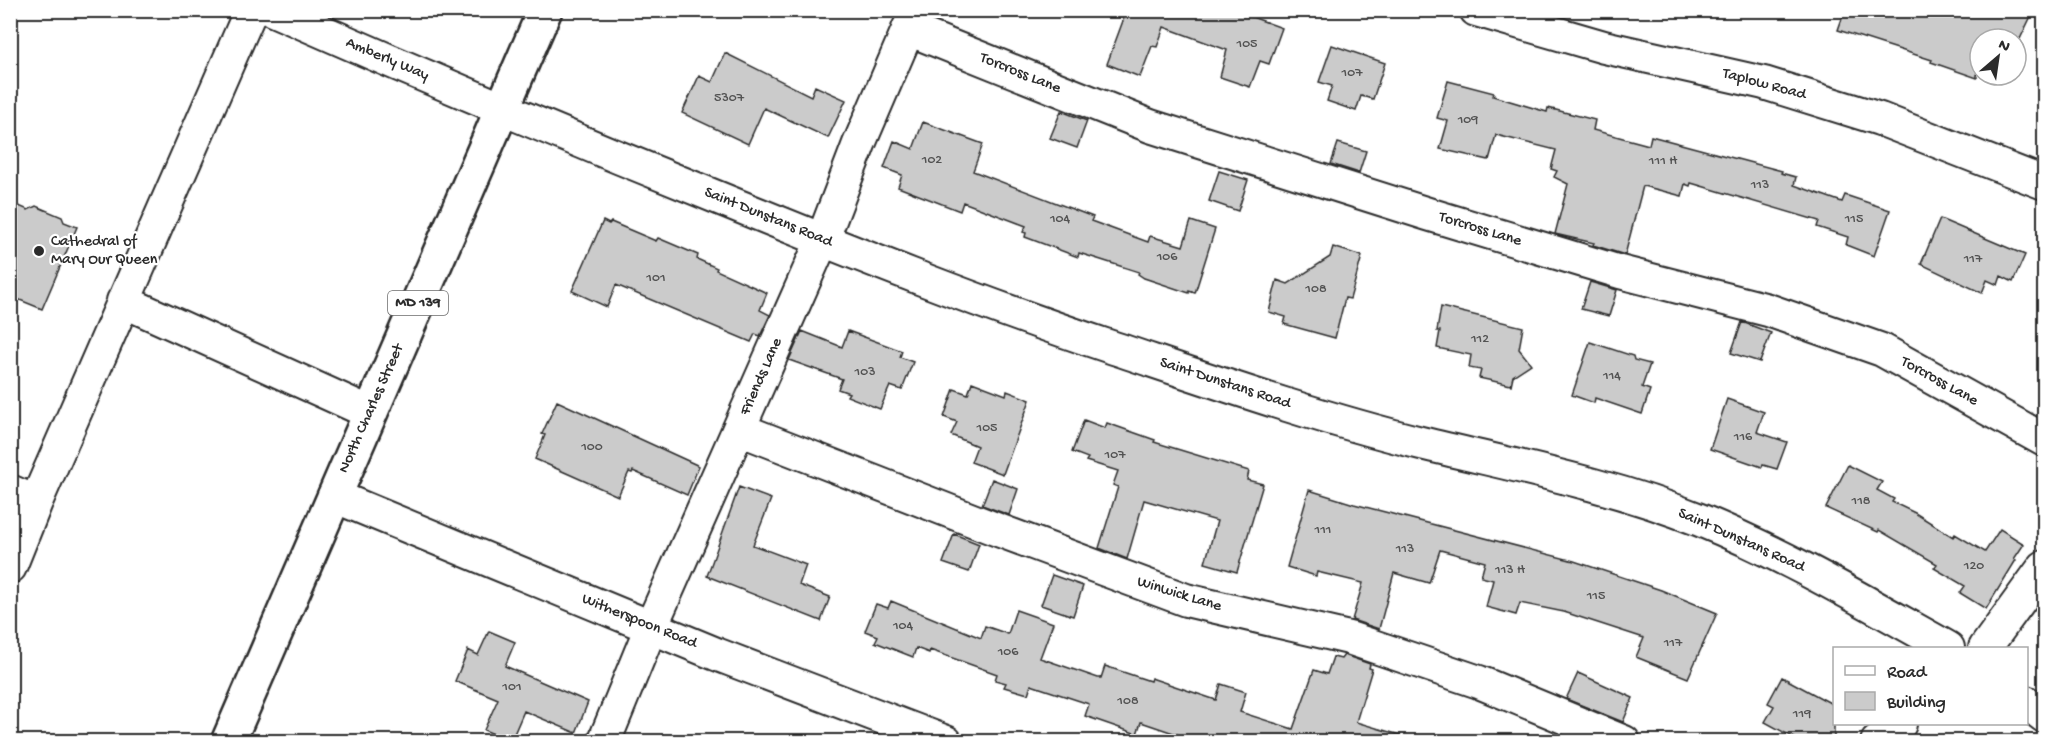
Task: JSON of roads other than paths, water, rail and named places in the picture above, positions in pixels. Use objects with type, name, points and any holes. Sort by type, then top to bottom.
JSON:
[{"type":"main road","name":"North Charles Street","points":[[228,741],[545,10]]},
{"type":"street","points":[[10,567],[23,496],[123,301],[251,10]]},
{"type":"street","name":"Amberly Way","points":[[273,10],[502,110]]},
{"type":"street","name":"Taplow Road","points":[[1476,10],[1604,47],[1764,83],[1880,119],[2044,183]]},
{"type":"street","name":"Friends Lane","points":[[604,741],[651,627],[822,241],[859,144],[912,20]]},
{"type":"street","name":"Torcross Lane","points":[[912,20],[1150,126],[1417,211],[1620,272],[1768,310],[1882,350],[2044,440]]},
{"type":"street","name":"Saint Dunstans Road","points":[[502,110],[822,241],[1041,324],[1256,395],[1420,442],[1517,464],[1611,490],[1699,520],[1787,561],[1946,647]]},
{"type":"street","points":[[123,301],[371,413]]},
{"type":"street","name":"Winwick Lane","points":[[739,429],[990,527],[1186,600],[1349,638],[1479,682],[1624,741]]},
{"type":"street","name":"Witherspoon Road","points":[[334,496],[651,627],[946,741]]},
{"type":"street","points":[[1986,647],[2044,567]]},
{"type":"street","points":[[2028,704],[2044,716]]},
{"type":"street","points":[[1877,741],[1897,725]]},
{"type":"place","name":"Cathedral of Mary Our Queen","points":[[39,251]]}]
